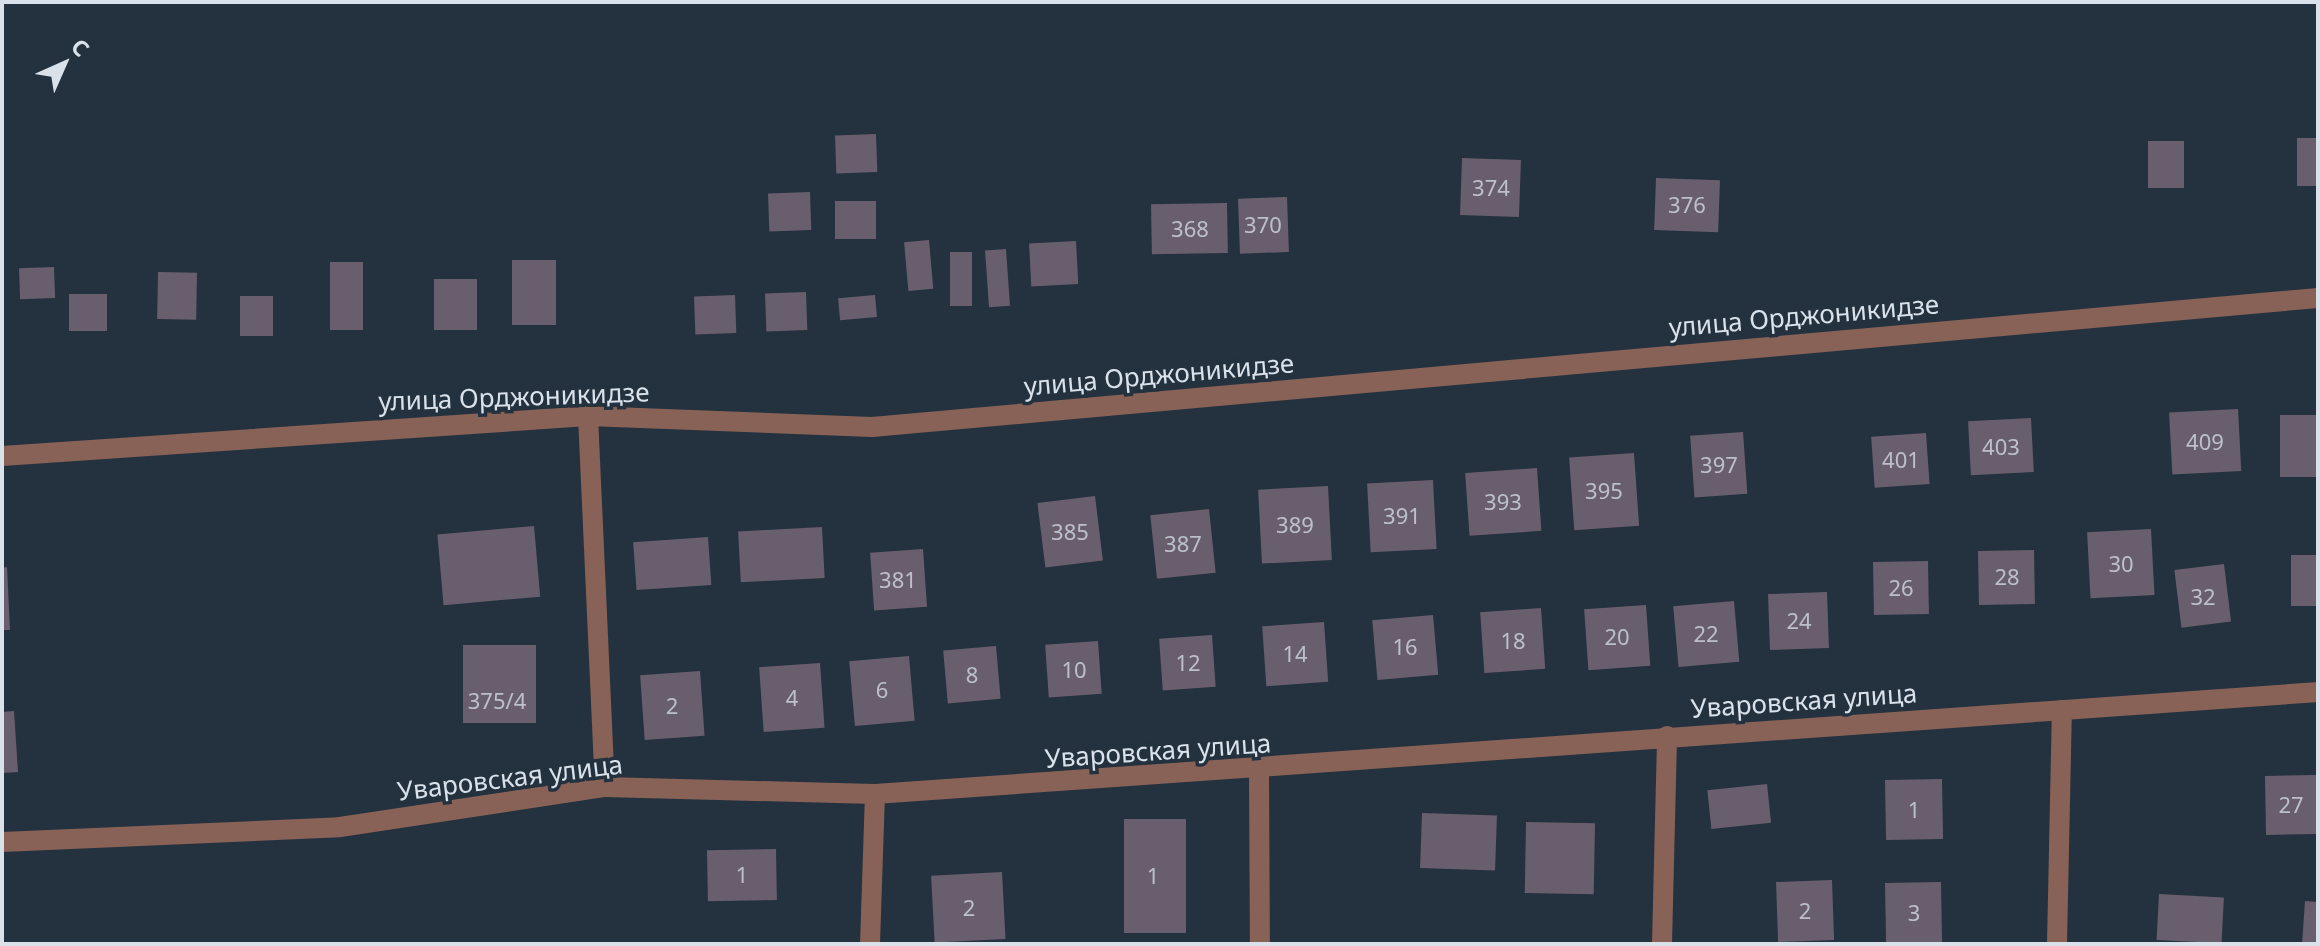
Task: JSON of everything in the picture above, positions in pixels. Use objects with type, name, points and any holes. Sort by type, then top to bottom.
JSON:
[{"type":"street","name":"улица Орджоникидзе","points":[[2,456],[588,416],[872,427],[2318,298]]},
{"type":"street","points":[[588,416],[605,787]]},
{"type":"street","name":"Уваровская улица","points":[[2,842],[340,827],[605,787],[875,794],[1259,772],[1667,736],[2318,692]]},
{"type":"street","points":[[2057,944],[2062,710]]},
{"type":"street","points":[[1662,944],[1667,736]]},
{"type":"street","points":[[1259,772],[1260,944]]},
{"type":"street","points":[[870,944],[875,794]]},
{"type":"building","points":[[876,134],[877,172],[836,173],[835,135]]},
{"type":"building","points":[[2297,138],[2318,138],[2318,186],[2297,186]]},
{"type":"building","points":[[2148,141],[2184,141],[2184,188],[2148,188]]},
{"type":"building","points":[[1462,158],[1521,160],[1519,217],[1460,215]]},
{"type":"building","points":[[1656,178],[1720,180],[1718,232],[1654,230]]},
{"type":"building","points":[[810,192],[811,230],[769,231],[768,193]]},
{"type":"building","points":[[1287,197],[1289,252],[1240,254],[1238,199]]},
{"type":"building","points":[[835,201],[876,201],[876,239],[835,239]]},
{"type":"building","points":[[1227,203],[1228,253],[1152,254],[1151,204]]},
{"type":"building","points":[[929,240],[933,289],[908,291],[904,242]]},
{"type":"building","points":[[1076,241],[1078,284],[1031,286],[1029,243]]},
{"type":"building","points":[[1006,249],[1010,306],[989,307],[985,250]]},
{"type":"building","points":[[950,252],[972,252],[972,306],[950,306]]},
{"type":"building","points":[[512,260],[556,260],[556,325],[512,325]]},
{"type":"building","points":[[330,262],[363,262],[363,330],[330,330]]},
{"type":"building","points":[[54,267],[55,298],[20,299],[19,268]]},
{"type":"building","points":[[158,272],[197,273],[196,320],[157,319]]},
{"type":"building","points":[[434,279],[477,279],[477,330],[434,330]]},
{"type":"building","points":[[806,292],[807,330],[766,331],[765,293]]},
{"type":"building","points":[[69,294],[107,294],[107,331],[69,331]]},
{"type":"building","points":[[735,295],[736,333],[695,334],[694,296]]},
{"type":"building","points":[[875,295],[877,317],[840,320],[838,298]]},
{"type":"building","points":[[240,296],[273,296],[273,336],[240,336]]},
{"type":"building","points":[[2238,409],[2241,471],[2172,475],[2169,413]]},
{"type":"building","points":[[2280,415],[2318,415],[2318,477],[2280,477]]},
{"type":"building","points":[[2031,418],[2034,472],[1971,475],[1968,421]]},
{"type":"building","points":[[1743,432],[1747,494],[1694,498],[1690,436]]},
{"type":"building","points":[[1926,433],[1930,484],[1875,488],[1871,437]]},
{"type":"building","points":[[1634,453],[1639,526],[1574,530],[1569,458]]},
{"type":"building","points":[[1537,468],[1541,531],[1470,536],[1465,473]]},
{"type":"building","points":[[1433,480],[1437,549],[1371,552],[1367,483]]},
{"type":"building","points":[[1328,486],[1332,560],[1262,564],[1258,490]]},
{"type":"building","points":[[1095,496],[1103,561],[1045,568],[1037,503]]},
{"type":"building","points":[[1209,509],[1216,573],[1157,579],[1150,515]]},
{"type":"building","points":[[534,526],[540,597],[444,605],[437,534]]},
{"type":"building","points":[[822,527],[825,578],[741,582],[738,531]]},
{"type":"building","points":[[2151,529],[2154,595],[2091,598],[2087,532]]},
{"type":"building","points":[[708,537],[711,585],[637,590],[633,542]]},
{"type":"building","points":[[923,549],[927,607],[874,611],[870,553]]},
{"type":"building","points":[[2034,550],[2035,604],[1979,605],[1978,551]]},
{"type":"building","points":[[2291,555],[2318,555],[2318,606],[2291,606]]},
{"type":"building","points":[[1928,561],[1929,614],[1874,615],[1873,562]]},
{"type":"building","points":[[2224,564],[2231,622],[2181,628],[2174,570]]},
{"type":"building","points":[[7,567],[10,630],[2,630],[2,568]]},
{"type":"building","points":[[1827,592],[1829,648],[1770,650],[1768,594]]},
{"type":"building","points":[[1734,601],[1739,662],[1679,667],[1673,606]]},
{"type":"building","points":[[1646,605],[1650,666],[1588,670],[1584,609]]},
{"type":"building","points":[[1541,608],[1545,669],[1484,673],[1480,612]]},
{"type":"building","points":[[1433,615],[1438,675],[1377,680],[1372,620]]},
{"type":"building","points":[[1324,622],[1328,682],[1266,686],[1262,626]]},
{"type":"building","points":[[1212,635],[1216,687],[1163,691],[1159,639]]},
{"type":"building","points":[[1098,641],[1102,694],[1049,698],[1045,645]]},
{"type":"building","points":[[463,645],[536,645],[536,723],[463,723]]},
{"type":"building","points":[[996,646],[1001,699],[948,703],[943,651]]},
{"type":"building","points":[[909,656],[915,721],[855,726],[849,661]]},
{"type":"building","points":[[820,663],[825,728],[764,732],[759,667]]},
{"type":"building","points":[[700,671],[705,736],[645,740],[640,675]]},
{"type":"building","points":[[14,711],[18,772],[2,773],[2,712]]},
{"type":"building","points":[[2316,775],[2317,834],[2266,835],[2265,776]]},
{"type":"building","points":[[1942,779],[1943,839],[1886,840],[1885,780]]},
{"type":"building","points":[[1767,784],[1771,823],[1711,829],[1707,790]]},
{"type":"building","points":[[1422,813],[1497,816],[1495,871],[1420,868]]},
{"type":"building","points":[[1124,819],[1186,819],[1186,933],[1124,933]]},
{"type":"building","points":[[1526,822],[1595,823],[1594,894],[1525,893]]},
{"type":"building","points":[[776,849],[777,900],[708,901],[707,850]]},
{"type":"building","points":[[1002,872],[1006,939],[935,943],[931,876]]},
{"type":"building","points":[[1832,880],[1834,940],[1778,942],[1776,882]]},
{"type":"building","points":[[1941,882],[1942,942],[1886,943],[1885,883]]},
{"type":"building","points":[[2159,894],[2224,897],[2222,943],[2157,940]]},
{"type":"building","points":[[2305,901],[2318,902],[2318,944],[2302,944]]}]
